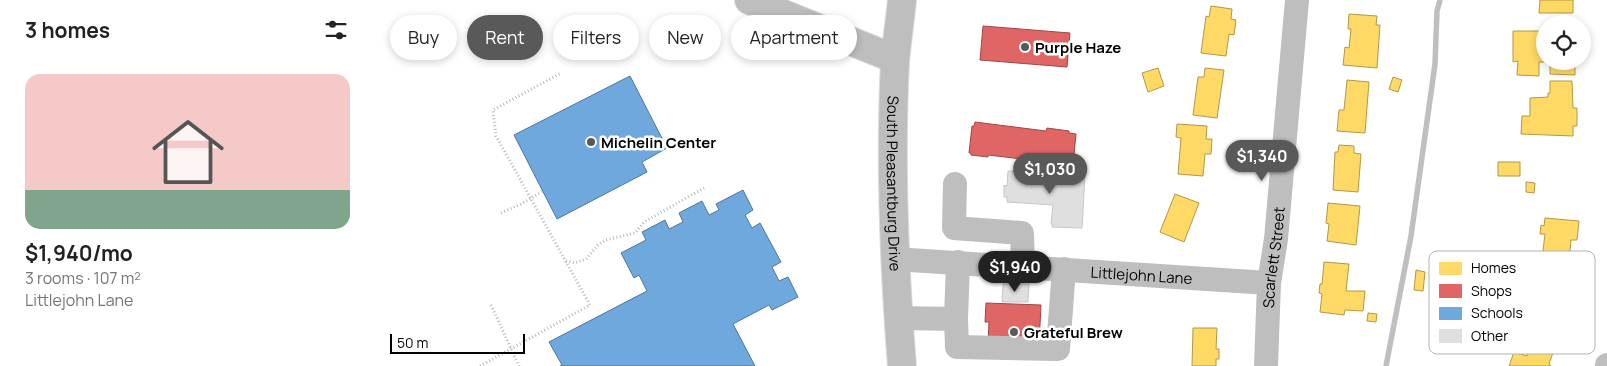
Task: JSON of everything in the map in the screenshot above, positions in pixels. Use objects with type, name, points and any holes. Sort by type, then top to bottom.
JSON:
[{"type":"main road","points":[[749,0],[895,60]]},
{"type":"main road","name":"South Pleasantburg Drive","points":[[902,0],[895,60],[894,122],[894,259],[902,366]]},
{"type":"street","name":"Scarlett Street","points":[[1267,366],[1269,283],[1276,239],[1297,0]]},
{"type":"street","points":[[955,184],[954,228],[1022,233],[1023,266]]},
{"type":"street","points":[[972,230],[956,319],[957,347],[1058,350],[1065,269]]},
{"type":"street","name":"Littlejohn Lane","points":[[894,259],[1269,283]]},
{"type":"street","points":[[898,318],[956,319]]},
{"type":"path","points":[[480,366],[590,305],[496,136],[493,110],[561,73]]},
{"type":"path","points":[[566,261],[575,263],[586,259],[599,245],[607,240],[635,233],[644,222],[704,188]]},
{"type":"path","points":[[501,214],[543,191]]},
{"type":"path","points":[[491,305],[519,366]]},
{"type":"building: Homes","points":[[1540,0],[1573,0],[1573,13],[1539,13]]},
{"type":"building: Homes","points":[[1211,6],[1232,9],[1231,19],[1236,20],[1234,35],[1229,34],[1226,56],[1201,53],[1206,16],[1209,17]]},
{"type":"building: Homes","points":[[1349,14],[1377,16],[1376,25],[1380,25],[1377,68],[1343,65],[1345,47],[1349,48],[1351,29],[1348,29]]},
{"type":"building: Homes","points":[[1513,31],[1536,31],[1536,70],[1539,70],[1539,76],[1517,75],[1518,61],[1513,62]]},
{"type":"building: Homes","points":[[1158,68],[1164,86],[1148,92],[1142,73]]},
{"type":"building: Homes","points":[[1205,68],[1224,70],[1217,118],[1193,115],[1198,77],[1204,77]]},
{"type":"building: Homes","points":[[1550,70],[1575,70],[1575,75],[1550,74]]},
{"type":"building: Homes","points":[[1393,77],[1402,80],[1398,92],[1389,89]]},
{"type":"building: Homes","points":[[1347,80],[1369,82],[1365,133],[1337,131],[1339,110],[1344,110]]},
{"type":"building: Homes","points":[[1550,81],[1572,81],[1573,108],[1577,108],[1577,126],[1573,126],[1573,136],[1521,134],[1522,116],[1530,116],[1530,98],[1548,97]]},
{"type":"building: Homes","points":[[1177,124],[1207,126],[1206,139],[1212,139],[1211,154],[1205,154],[1203,176],[1178,174],[1181,138],[1176,137]]},
{"type":"building: Homes","points":[[1339,145],[1354,146],[1354,153],[1361,154],[1358,192],[1333,190],[1335,152],[1338,152]]},
{"type":"building: Homes","points":[[1498,162],[1520,162],[1520,176],[1498,176]]},
{"type":"building: Homes","points":[[1526,182],[1535,183],[1534,193],[1526,192]]},
{"type":"building: Homes","points":[[1175,194],[1199,203],[1184,242],[1160,232]]},
{"type":"building: Homes","points":[[1328,203],[1360,206],[1356,245],[1327,241],[1329,224],[1326,223]]},
{"type":"building: Homes","points":[[1545,218],[1579,221],[1577,240],[1571,240],[1570,251],[1543,251],[1545,234],[1540,234],[1541,225],[1544,226]]},
{"type":"building: Homes","points":[[1324,262],[1349,264],[1346,291],[1365,291],[1363,311],[1345,310],[1344,315],[1320,312],[1322,294],[1319,293],[1320,284],[1322,284]]},
{"type":"building: Homes","points":[[1416,270],[1425,272],[1423,291],[1414,290]]},
{"type":"building: Homes","points":[[1368,313],[1377,314],[1376,322],[1367,321]]},
{"type":"building: Homes","points":[[1193,328],[1217,328],[1216,349],[1219,349],[1219,359],[1216,359],[1216,366],[1192,366]]},
{"type":"building: Homes","points":[[1513,354],[1527,356],[1528,354],[1553,354],[1549,364],[1551,366],[1509,366]]},
{"type":"building: Shops","name":"Purple Haze","points":[[983,26],[1070,33],[1067,67],[980,60]]},
{"type":"building: Shops","points":[[975,122],[1046,131],[1047,128],[1069,131],[1069,133],[1076,134],[1073,165],[988,155],[988,157],[971,155],[969,153],[972,126],[974,126]]},
{"type":"building: Shops","name":"Grateful Brew","points":[[986,303],[1041,305],[1039,345],[988,343],[989,322],[985,322]]},
{"type":"building: Schools","name":"Michelin Center","points":[[630,76],[667,148],[642,162],[647,172],[557,219],[514,135]]},
{"type":"building: Schools","points":[[743,190],[753,210],[745,215],[752,228],[760,223],[781,262],[772,267],[779,281],[788,277],[798,297],[772,310],[769,305],[733,324],[755,366],[560,366],[562,365],[549,342],[647,291],[639,275],[634,278],[621,253],[646,240],[642,232],[665,220],[669,229],[683,222],[679,213],[702,201],[709,215],[719,210],[716,204]]},
{"type":"building: Other","points":[[1008,171],[1085,175],[1082,228],[1052,227],[1053,205],[1007,202],[1007,197],[1004,197],[1004,185],[1007,186]]},
{"type":"building: Other","points":[[1003,284],[1029,284],[1028,302],[1002,302]]},
{"type":"waterway","points":[[1386,366],[1411,236],[1435,64],[1437,11],[1440,0]]},
{"type":"place","name":"Purple Haze","points":[[1025,47]]},
{"type":"place","name":"Michelin Center","points":[[591,142]]},
{"type":"place","name":"Grateful Brew","points":[[1014,332]]}]
